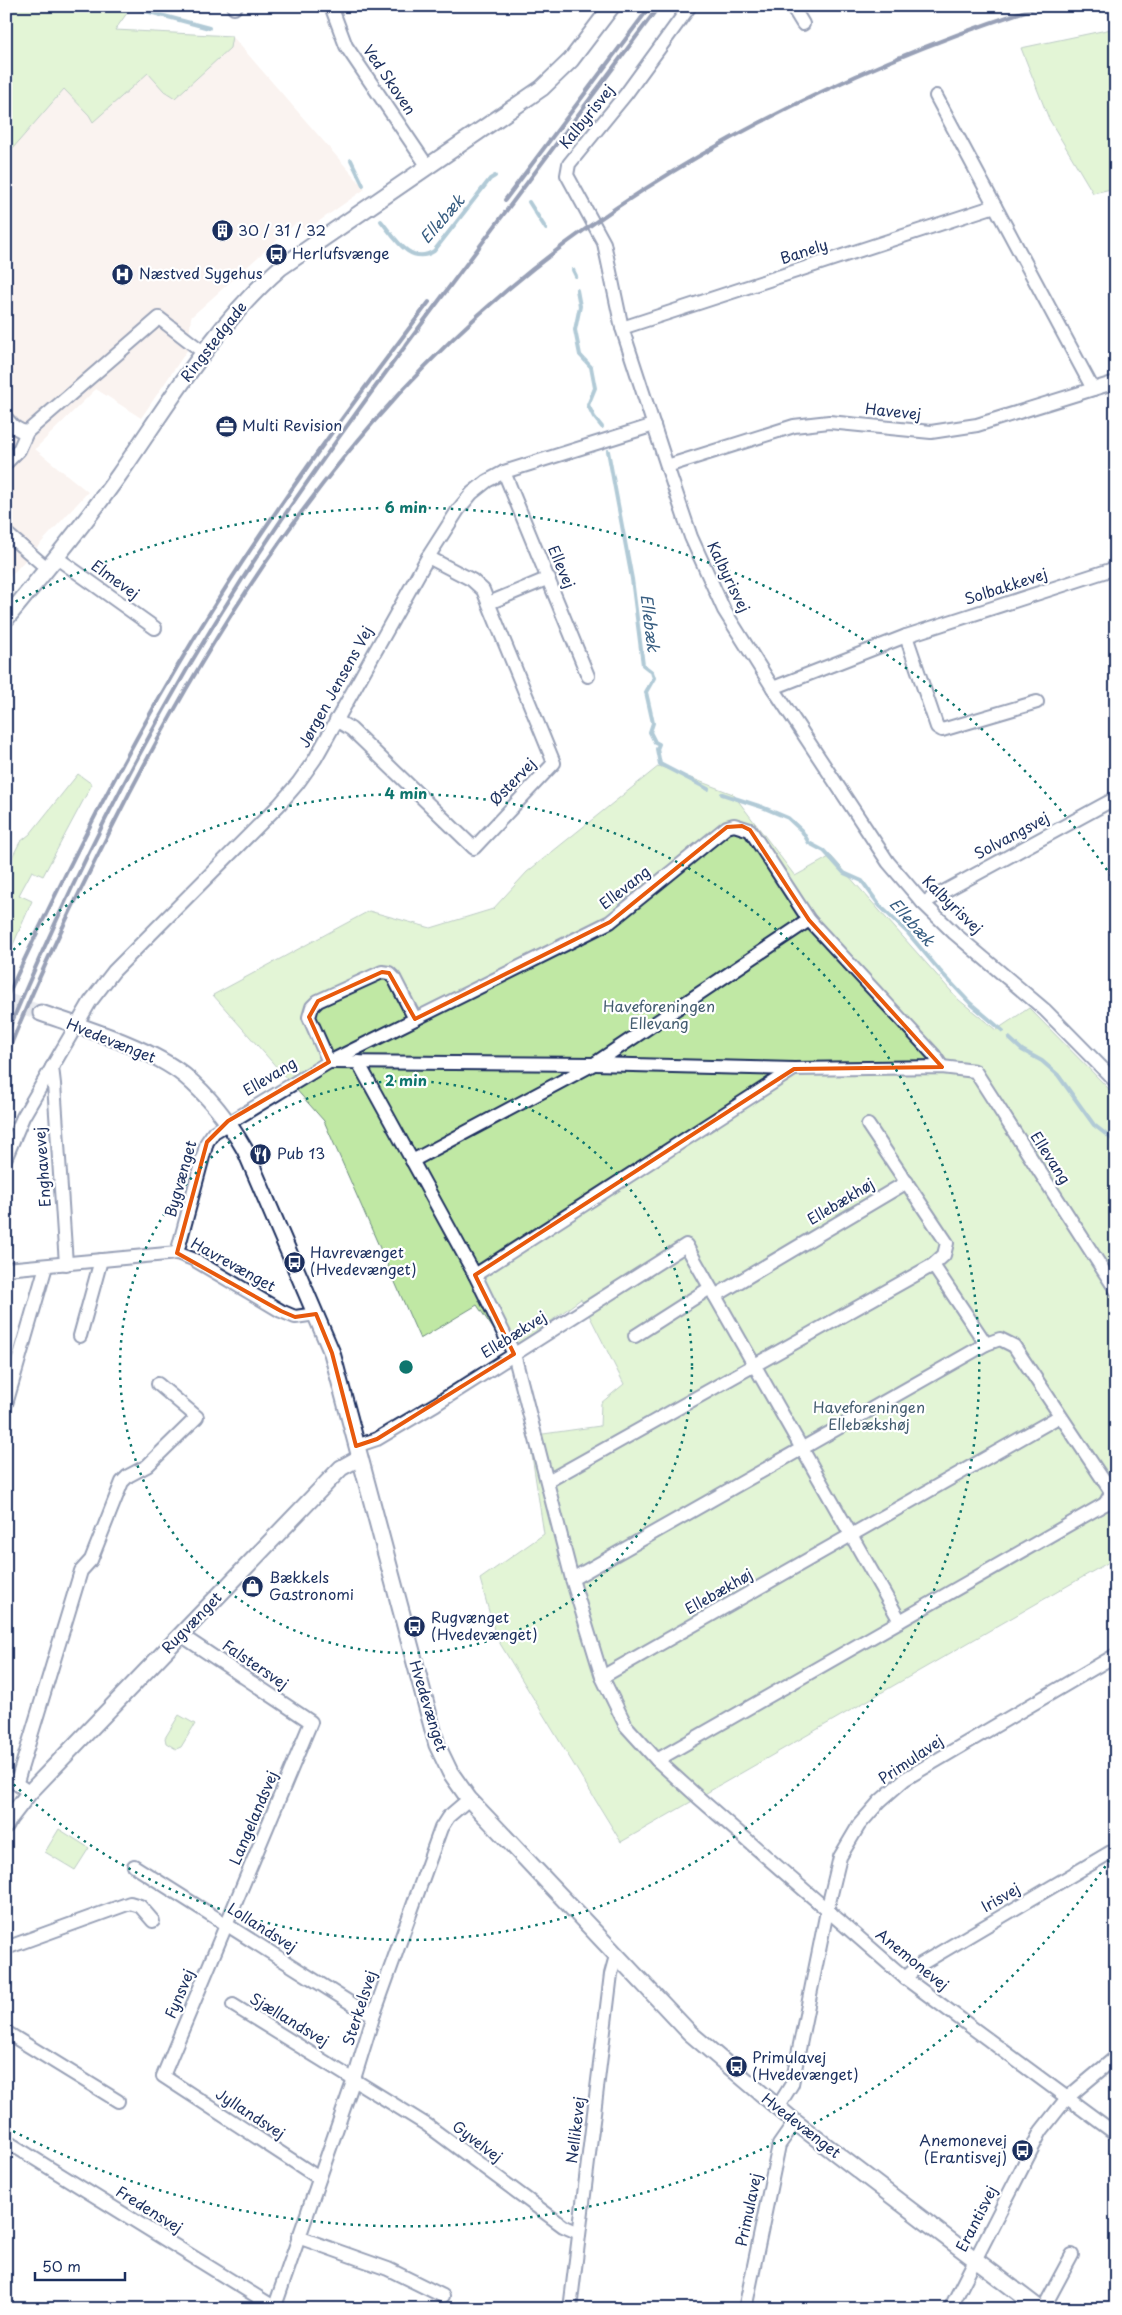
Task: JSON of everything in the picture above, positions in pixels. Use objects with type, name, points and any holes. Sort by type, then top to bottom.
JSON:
[{"type":"street","name":"Ved Skoven","points":[[331,6],[346,46],[428,167]]},
{"type":"street","name":"Ringstedgade","points":[[10,613],[98,504],[203,352],[239,308],[280,268],[555,77],[571,60],[612,6]]},
{"type":"street","name":"Kalbyrisvej","points":[[690,6],[626,94],[569,164],[567,175],[604,243],[622,328],[691,537],[724,610],[888,862],[923,903],[954,933],[1045,1010],[1116,1082]]},
{"type":"street","points":[[792,6],[803,24]]},
{"type":"street","points":[[936,96],[1093,389]]},
{"type":"street","name":"Banely","points":[[622,328],[995,206]]},
{"type":"street","points":[[6,463],[19,450],[27,432],[159,318],[203,352]]},
{"type":"street","name":"Havevej","points":[[667,466],[794,426],[829,422],[931,432],[977,425],[1116,382]]},
{"type":"street","points":[[9,425],[27,432]]},
{"type":"street","name":"Jørgen Jensens Vej","points":[[6,1158],[24,1117],[76,1025],[90,1002],[114,971],[284,800],[315,759],[428,557],[458,510],[472,493],[487,481],[504,472],[654,425]]},
{"type":"street","name":"Ellevej","points":[[504,472],[588,676]]},
{"type":"street","name":"Elmevej","points":[[6,533],[17,542],[155,628]]},
{"type":"street","name":"Østervej","points":[[336,720],[351,729],[474,848],[554,764],[490,603],[483,590],[472,580],[428,557]]},
{"type":"street","name":"Solbakkevej","points":[[773,688],[906,636],[1116,568]]},
{"type":"street","points":[[490,603],[549,578]]},
{"type":"street","points":[[906,636],[937,727],[942,730],[1037,702]]},
{"type":"street","name":"Solvangsvej","points":[[923,903],[1116,798]]},
{"type":"street","name":"Ellevang","points":[[228,1121],[329,1062],[610,922],[727,827],[734,825],[750,830],[809,920],[934,1055],[942,1067]]},
{"type":"street","name":"Ellevang","points":[[412,1161],[594,1064],[809,920]]},
{"type":"street","points":[[329,1062],[309,1017],[312,1007],[318,1001],[382,972],[389,973],[394,978],[415,1019]]},
{"type":"street","name":"Hvedevænget","points":[[41,1013],[76,1025],[161,1061],[184,1075],[228,1121],[245,1150],[332,1353],[437,1745],[450,1772],[469,1799],[690,2033],[777,2108],[1041,2309],[1072,2255]]},
{"type":"street","name":"Ellevang","points":[[329,1062],[594,1064],[794,1069],[942,1067],[975,1071],[1116,1290]]},
{"type":"street","points":[[358,1062],[476,1275],[514,1354],[572,1578],[602,1677],[626,1726],[656,1760],[1110,1501],[1110,1490],[1014,1346],[1000,1339],[986,1344],[803,1450],[572,1578]]},
{"type":"street","name":"Enghavevej","points":[[52,1068],[66,1264]]},
{"type":"street","points":[[476,1275],[794,1069]]},
{"type":"street","name":"Bygvænget","points":[[177,1253],[207,1142],[214,1132],[228,1121]]},
{"type":"street","points":[[548,1481],[933,1265],[944,1255],[947,1243],[868,1125]]},
{"type":"street","name":"Ellebækhøj","points":[[635,1336],[906,1182]]},
{"type":"street","name":"Ellebækvej","points":[[358,1452],[686,1245],[713,1292]]},
{"type":"street","name":"Havrevænget","points":[[6,1269],[177,1253],[193,1259],[281,1312],[296,1317],[316,1314]]},
{"type":"street","points":[[80,1336],[101,1260]]},
{"type":"street","points":[[933,1265],[986,1344]]},
{"type":"street","points":[[6,1404],[46,1266]]},
{"type":"street","points":[[713,1292],[900,1621]]},
{"type":"street","points":[[29,1792],[12,1780],[81,1571],[91,1560],[122,1482],[128,1476],[147,1466],[197,1418],[158,1384]]},
{"type":"street","name":"Ellebækhøj","points":[[602,1677],[1060,1416]]},
{"type":"street","name":"Rugvænget","points":[[6,1825],[29,1792],[358,1452]]},
{"type":"street","name":"Falstersvej","points":[[181,1635],[311,1722]]},
{"type":"street","name":"Primulavej","points":[[777,2108],[792,2084],[827,1911],[840,1858],[859,1825],[880,1801],[905,1779],[1116,1655]]},
{"type":"street","name":"Langelandsvej","points":[[227,1926],[311,1722]]},
{"type":"street","name":"Anemonevej","points":[[656,1760],[905,1978],[1116,2134]]},
{"type":"street","name":"Sterkelsvej","points":[[274,2308],[354,2079],[374,2014],[441,1828],[448,1817],[469,1799]]},
{"type":"street","name":"Irisvej","points":[[905,1978],[921,1964],[1116,1849]]},
{"type":"street","name":"Lollandsvej","points":[[134,1866],[360,2009],[374,2014]]},
{"type":"street","points":[[6,1948],[130,1903],[140,1906],[153,1921]]},
{"type":"street","name":"Fynsvej","points":[[163,2076],[227,1926]]},
{"type":"street","name":"Nellikevej","points":[[570,2309],[611,1974],[616,1956]]},
{"type":"street","name":"Sjællandsvej","points":[[233,2005],[354,2079]]},
{"type":"street","points":[[6,2032],[118,2101]]},
{"type":"street","name":"Erantisvej","points":[[950,2309],[1041,2131],[1067,2098],[1116,2057]]},
{"type":"street","name":"Jyllandsvej","points":[[163,2076],[319,2178]]},
{"type":"street","name":"Gyvelvej","points":[[354,2079],[426,2125],[563,2226],[579,2233]]},
{"type":"street","name":"Primulavej","points":[[745,2309],[779,2145],[795,2122]]},
{"type":"street","name":"Fredensvej","points":[[6,2141],[274,2308]]},
{"type":"street","points":[[298,2237],[388,2269],[443,2296]]},
{"type":"highlighted area","points":[[742,826],[750,830],[809,920],[942,1067],[794,1069],[475,1275],[514,1354],[377,1439],[356,1446],[332,1353],[316,1314],[295,1317],[281,1311],[177,1253],[207,1142],[228,1121],[329,1062],[309,1017],[318,1001],[382,972],[389,973],[415,1019],[610,922],[727,827]]},
{"type":"shaded area","name":"Næstved Sygehus","points":[[115,31],[232,36],[365,189],[305,231],[296,223],[191,317],[188,349],[141,418],[96,389],[35,449],[88,492],[6,581],[6,156]]},
{"type":"green space","points":[[6,6],[132,6],[115,30],[232,36],[230,48],[175,98],[164,91],[148,73],[93,122],[89,115],[64,89],[6,156]]},
{"type":"green space","points":[[1116,28],[1116,188],[1093,193],[1049,119],[1021,48]]},
{"type":"green space","points":[[659,766],[733,794],[795,876],[831,856],[959,1000],[996,1030],[1029,1008],[1116,1096],[1116,1558],[621,1842],[496,1637],[480,1579],[544,1534],[529,1436],[600,1426],[601,1403],[624,1384],[581,1299],[509,1352],[477,1305],[420,1339],[324,1121],[213,995],[369,911],[431,928],[493,909],[527,872]]},
{"type":"green space","points":[[78,774],[92,784],[43,876],[32,871],[19,895],[32,901],[6,961],[6,869],[20,842],[30,834]]},
{"type":"green space","points":[[179,1715],[195,1724],[181,1747],[176,1749],[166,1743],[165,1738]]},
{"type":"green space","points":[[59,1829],[89,1848],[75,1870],[45,1852]]},
{"type":"waterway","name":"Ellebæk","points":[[127,6],[209,28]]},
{"type":"waterway","name":"Ellebæk","points":[[351,160],[363,185]]},
{"type":"waterway","name":"Ellebæk","points":[[381,221],[398,242],[410,253],[425,255],[434,251],[490,179],[495,176]]},
{"type":"waterway","name":"Ellebæk","points":[[529,202],[546,229]]},
{"type":"waterway","name":"Ellebæk","points":[[573,270],[576,276]]},
{"type":"waterway","name":"Ellebæk","points":[[577,290],[580,306],[575,330],[580,355],[591,367],[595,388],[588,405],[602,427]]},
{"type":"waterway","name":"Ellebæk","points":[[608,451],[632,579],[643,665],[652,672],[654,678],[646,692],[653,723],[650,732],[655,742],[659,744],[657,749],[660,764],[708,789]]},
{"type":"waterway","name":"Ellebæk","points":[[722,794],[788,818],[802,831],[809,843],[824,851],[844,873],[862,881],[880,906],[907,932],[970,1003],[1003,1031]]},
{"type":"waterway","name":"Ellebæk","points":[[1009,1038],[1022,1050],[1042,1061],[1058,1075],[1094,1125],[1116,1142]]},
{"type":"tunnel","points":[[6,1000],[41,1013]]},
{"type":"railway","points":[[6,1036],[85,859],[114,802],[176,688],[243,578],[290,507],[363,404],[659,6]]},
{"type":"railway","points":[[6,1057],[55,944],[109,833],[189,684],[233,611],[331,473],[386,408],[444,347],[507,290],[565,244],[627,200],[693,160],[760,122],[829,88],[900,57],[1041,6]]},
{"type":"railway","points":[[505,200],[646,12]]},
{"type":"railway","points":[[6,999],[50,905],[97,812],[171,676],[280,505],[429,302]]},
{"type":"place","name":"30 / 31 / 32","points":[[222,231]]},
{"type":"place","name":"Herlufsvænge","points":[[276,254]]},
{"type":"place","name":"Næstved Sygehus","points":[[123,274]]},
{"type":"place","name":"Multi Revision","points":[[226,426]]},
{"type":"place","name":"Pub 13","points":[[261,1154]]},
{"type":"place","name":"Havrevænget (Hvedevænget)","points":[[294,1262]]},
{"type":"place","name":"Bækkels Gastronomi","points":[[253,1587]]},
{"type":"place","name":"Rugvænget (Hvedevænget)","points":[[415,1627]]},
{"type":"place","name":"Primulavej (Hvedevænget)","points":[[736,2067]]},
{"type":"place","name":"Anemonevej (Erantisvej)","points":[[1023,2150]]},
{"type":"park label","name":"Haveforeningen Ellevang","points":[[659,1016]]},
{"type":"park label","name":"Haveforeningen Ellebækshøj","points":[[869,1416]]}]
